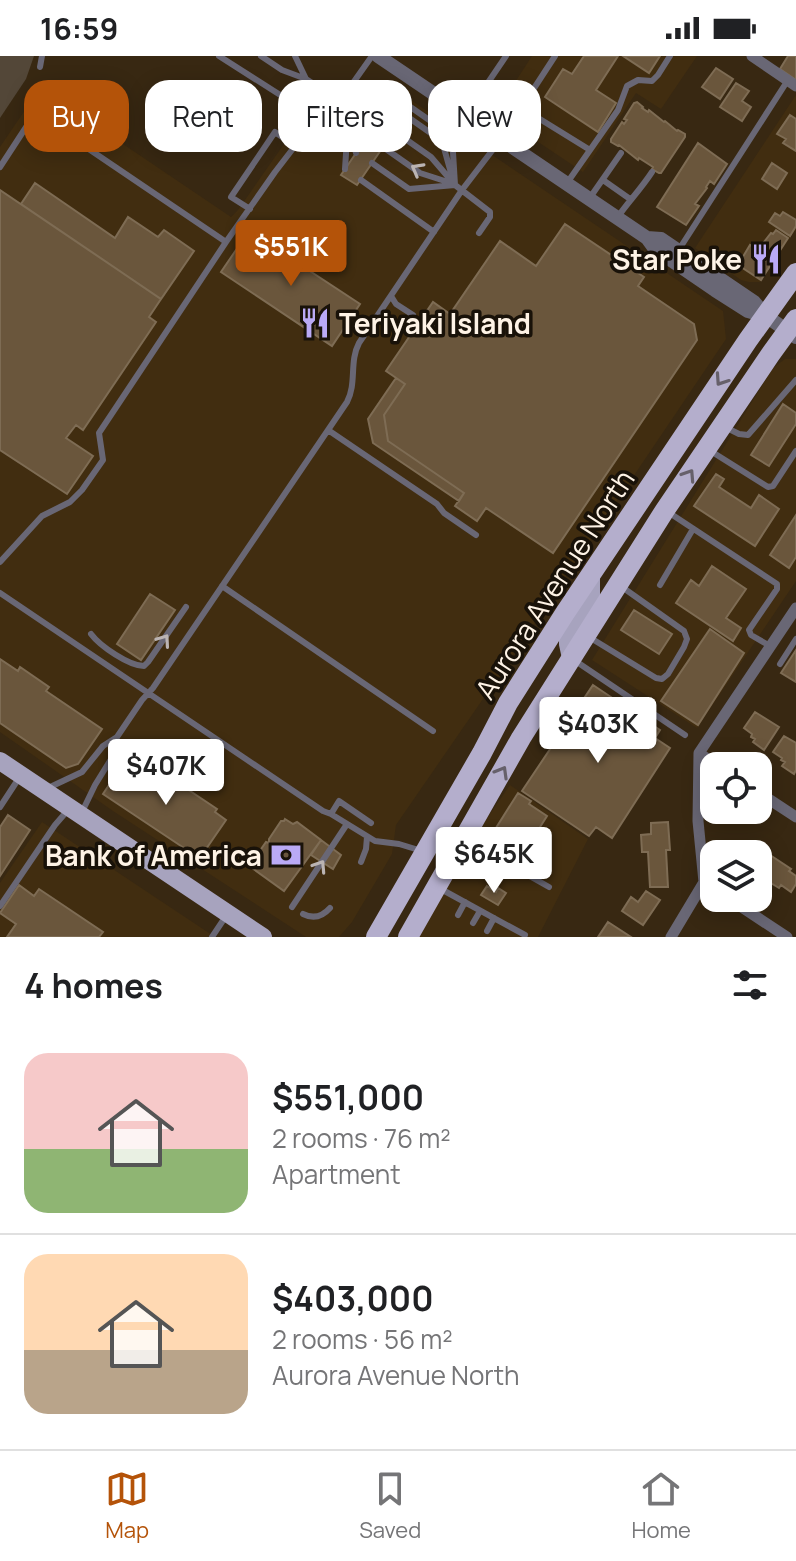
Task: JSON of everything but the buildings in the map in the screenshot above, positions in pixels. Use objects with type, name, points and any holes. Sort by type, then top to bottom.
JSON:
[{"type":"highway","name":"Aurora Avenue North","points":[[376,937],[508,703],[748,340],[796,273]]},
{"type":"highway","name":"Aurora Avenue North","points":[[408,937],[521,738],[571,658],[722,425],[793,329]]},
{"type":"main road","points":[[571,658],[568,636],[591,598],[591,575]]},
{"type":"main road","points":[[0,761],[263,937]]},
{"type":"street","points":[[375,56],[428,90]]},
{"type":"street","points":[[752,56],[792,83]]},
{"type":"street","points":[[520,152],[647,238],[655,249],[715,290],[748,311],[793,329]]},
{"type":"street","points":[[647,238],[661,239],[754,302],[766,316]]},
{"type":"street","points":[[701,840],[698,821],[699,753],[796,608]]},
{"type":"street","points":[[772,801],[796,817]]},
{"type":"street","points":[[671,937],[700,897]]},
{"type":"street","points":[[749,912],[787,937]]},
{"type":"lane","points":[[40,67],[42,56]]},
{"type":"lane","points":[[219,56],[278,94]]},
{"type":"lane","points":[[261,56],[282,70],[306,79]]},
{"type":"lane","points":[[295,56],[306,79]]},
{"type":"lane","points":[[356,80],[375,56]]},
{"type":"lane","points":[[490,80],[506,56]]},
{"type":"lane","points":[[540,80],[555,56]]},
{"type":"lane","points":[[567,184],[618,110],[627,86],[638,80],[652,81],[670,56]]},
{"type":"lane","points":[[678,251],[792,83]]},
{"type":"lane","points":[[412,108],[452,136],[455,185]]},
{"type":"lane","points":[[0,167],[32,118],[71,137],[226,242]]},
{"type":"lane","points":[[412,120],[442,141],[455,185]]},
{"type":"lane","points":[[541,120],[590,150]]},
{"type":"lane","points":[[250,209],[231,197],[275,132],[278,134]]},
{"type":"lane","points":[[412,144],[431,157],[455,185],[490,212],[479,233]]},
{"type":"lane","points":[[0,562],[42,516],[70,502],[82,490],[103,460],[99,433],[226,242],[291,152]]},
{"type":"lane","points":[[345,169],[346,152]]},
{"type":"lane","points":[[390,152],[420,173],[455,185]]},
{"type":"lane","points":[[44,790],[82,772],[103,746],[117,737],[148,694],[351,394],[356,349],[462,190],[491,152]]},
{"type":"lane","points":[[589,199],[621,153]]},
{"type":"lane","points":[[372,163],[409,189],[455,185]]},
{"type":"lane","points":[[617,218],[652,172]]},
{"type":"lane","points":[[361,180],[434,232]]},
{"type":"lane","points":[[603,180],[630,199]]},
{"type":"lane","points":[[391,296],[396,304],[413,315]]},
{"type":"lane","points":[[722,425],[748,435],[796,380]]},
{"type":"lane","points":[[328,430],[437,504],[444,513],[476,535]]},
{"type":"lane","points":[[706,449],[768,487],[773,486],[796,451]]},
{"type":"lane","points":[[665,510],[777,584],[777,589],[749,630],[751,635],[770,646]]},
{"type":"lane","points":[[660,585],[693,529]]},
{"type":"lane","points":[[586,635],[656,678],[662,679],[668,674],[687,639],[684,631],[619,584]]},
{"type":"lane","points":[[222,586],[433,731]]},
{"type":"lane","points":[[0,593],[323,811],[375,841],[425,852]]},
{"type":"lane","points":[[91,634],[96,641],[133,665],[144,666],[186,607]]},
{"type":"lane","points":[[780,664],[796,639]]},
{"type":"lane","points":[[571,658],[685,735]]},
{"type":"lane","points":[[0,906],[55,825],[75,811],[95,785],[113,756],[117,737]]},
{"type":"lane","points":[[0,807],[21,775]]},
{"type":"lane","points":[[331,814],[339,801],[371,823]]},
{"type":"lane","points":[[292,907],[347,824]]},
{"type":"lane","points":[[361,862],[367,837]]},
{"type":"lane","points":[[463,838],[549,887]]},
{"type":"lane","points":[[436,886],[525,935]]},
{"type":"lane","points":[[458,915],[465,902]]},
{"type":"lane","points":[[303,914],[321,916],[330,908]]},
{"type":"lane","points":[[473,923],[480,911]]},
{"type":"lane","points":[[212,937],[228,913]]},
{"type":"lane","points":[[487,931],[494,918]]},
{"type":"shaded area","points":[[0,56],[34,56],[26,79],[0,118]]},
{"type":"shaded area","points":[[532,56],[697,56],[661,109],[636,93],[583,172],[541,144],[541,80],[516,80]]},
{"type":"shaded area","points":[[796,95],[796,229],[760,282],[741,280],[695,248]]},
{"type":"shaded area","points":[[412,101],[428,112],[428,152],[488,152],[723,311],[726,339],[396,825],[392,854],[352,922],[339,937],[306,937],[113,811],[0,732],[0,147],[24,112],[24,152],[129,152],[129,148],[231,217],[278,152],[412,152]]},
{"type":"shaded area","points":[[785,359],[796,359],[796,581],[697,728],[592,660],[773,368]]},
{"type":"shaded area","points":[[510,785],[588,839],[538,937],[417,937],[465,850]]},
{"type":"shaded area","points":[[42,822],[215,937],[0,937],[0,883]]},
{"type":"place","name":"Star Poke","points":[[766,259]]},
{"type":"place","name":"Teriyaki Island","points":[[315,323]]},
{"type":"place","name":"Bank of America","points":[[286,855]]}]
